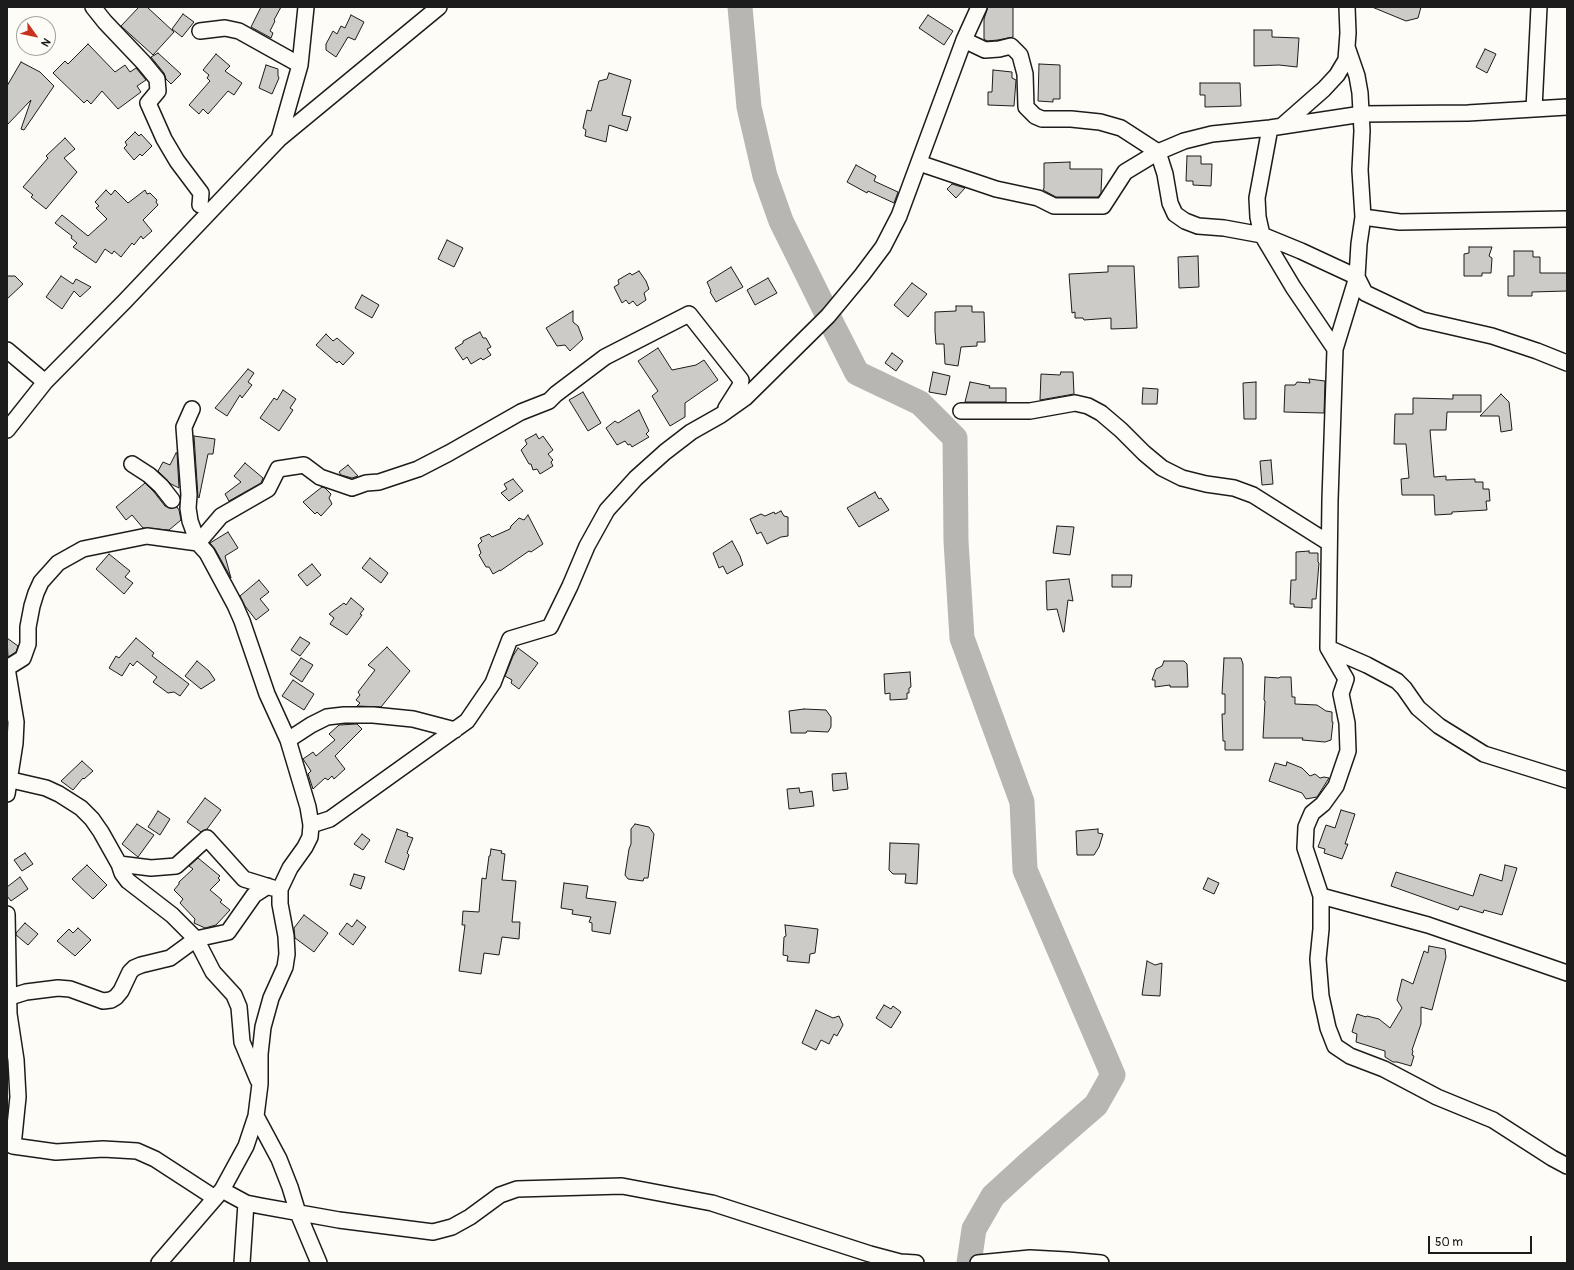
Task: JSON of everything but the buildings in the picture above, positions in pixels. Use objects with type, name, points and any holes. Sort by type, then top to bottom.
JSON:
[{"type":"street","points":[[93,7],[104,22],[143,62],[157,79],[158,91],[148,102],[164,139],[177,161],[201,193],[200,205]]},
{"type":"street","points":[[278,139],[300,65],[306,7]]},
{"type":"street","points":[[7,430],[45,382],[125,301],[278,139],[440,7]]},
{"type":"street","points":[[312,825],[330,819],[467,721],[493,683],[510,639],[550,627],[587,546],[607,510],[636,478],[665,452],[691,432],[721,415],[745,398],[828,316],[862,275],[883,247],[896,222],[964,40],[979,7]]},
{"type":"street","points":[[1335,348],[1293,287],[1262,235],[1258,217],[1257,198],[1277,126],[1324,89],[1337,75],[1346,60],[1348,47],[1348,7]]},
{"type":"street","points":[[1534,109],[1539,7]]},
{"type":"street","points":[[200,30],[225,28],[239,31],[300,65]]},
{"type":"street","points":[[964,40],[985,50],[1011,46],[1020,55],[1025,74],[1026,107],[1035,116],[1042,119],[1071,119],[1100,122],[1121,128],[1158,152],[1165,174],[1170,203],[1175,214],[1185,222],[1198,226],[1224,228],[1262,235],[1302,251],[1357,277],[1365,292],[1422,320],[1492,336],[1567,363]]},
{"type":"street","points":[[1348,47],[1358,76],[1362,114],[1360,170],[1363,217],[1359,244],[1357,277],[1335,348],[1329,543],[1328,648],[1346,679],[1341,694],[1347,723],[1348,751],[1336,786],[1323,804],[1312,813],[1306,827],[1305,848],[1321,896],[1321,929],[1318,959],[1321,996],[1328,1028],[1335,1046],[1350,1056],[1384,1069],[1437,1097],[1493,1120],[1567,1166]]},
{"type":"street","points":[[919,163],[996,190],[1038,198],[1054,206],[1103,206],[1125,172],[1158,152],[1184,141],[1212,134],[1362,114],[1468,113],[1567,107]]},
{"type":"street","points":[[1363,217],[1400,222],[1567,219]]},
{"type":"street","points":[[198,544],[221,516],[268,489],[278,469],[304,465],[320,477],[352,488],[366,483],[379,482],[418,469],[522,412],[549,401],[604,357],[689,314],[741,380],[740,386],[721,415]]},
{"type":"street","points":[[7,350],[45,382]]},
{"type":"street","points":[[962,411],[1030,411],[1075,403],[1088,406],[1101,413],[1162,468],[1182,478],[1206,484],[1234,488],[1253,495],[1329,543]]},
{"type":"street","points":[[8,998],[37,990],[58,988],[70,989],[103,1001],[111,1000],[121,991],[130,972],[134,968],[141,964],[170,958],[196,939],[228,932],[254,895],[274,888],[305,847],[310,837],[312,825],[288,740],[267,694],[235,605],[207,553],[198,544],[190,521],[184,427],[192,409]]},
{"type":"street","points":[[132,464],[149,475],[161,486],[172,500]]},
{"type":"street","points":[[198,544],[147,536],[83,549],[58,563],[49,572],[36,593],[28,626],[28,644],[23,658],[7,668],[16,722],[15,743],[8,784],[46,788],[59,794],[81,808],[92,819],[101,832],[119,864],[122,873],[128,881],[172,915],[196,939],[213,972],[234,995],[239,1007],[242,1042],[260,1084]]},
{"type":"street","points":[[1328,648],[1367,665],[1397,681],[1404,688],[1418,708],[1425,714],[1440,726],[1484,754],[1567,780]]},
{"type":"street","points":[[288,740],[311,725],[327,717],[344,715],[373,715],[413,719],[455,730]]},
{"type":"street","points":[[119,864],[151,868],[176,866],[207,838],[244,879],[274,888]]},
{"type":"street","points":[[159,1263],[219,1194],[246,1146],[256,1116],[260,1084],[260,1054],[263,1027],[271,998],[285,967],[287,954],[286,936],[280,904],[274,888]]},
{"type":"street","points":[[1321,896],[1428,925],[1567,973]]},
{"type":"street","points":[[7,914],[8,1014],[16,1060],[18,1097],[10,1144],[56,1152],[103,1149],[137,1152],[156,1159],[219,1194],[246,1203],[339,1220],[433,1232],[452,1227],[470,1217],[500,1195],[517,1189],[622,1186],[712,1203],[870,1254],[900,1262],[916,1263]]},
{"type":"street","points":[[256,1116],[279,1159],[298,1213],[319,1263]]},
{"type":"street","points":[[242,1263],[246,1203]]},
{"type":"street","points":[[978,1263],[1030,1258],[1101,1263]]},
{"type":"waterway","points":[[740,7],[749,107],[765,176],[781,221],[828,316],[857,373],[920,403],[955,438],[956,541],[962,638],[1022,802],[1025,870],[1113,1075],[1096,1105],[993,1196],[974,1229],[969,1263]]}]
